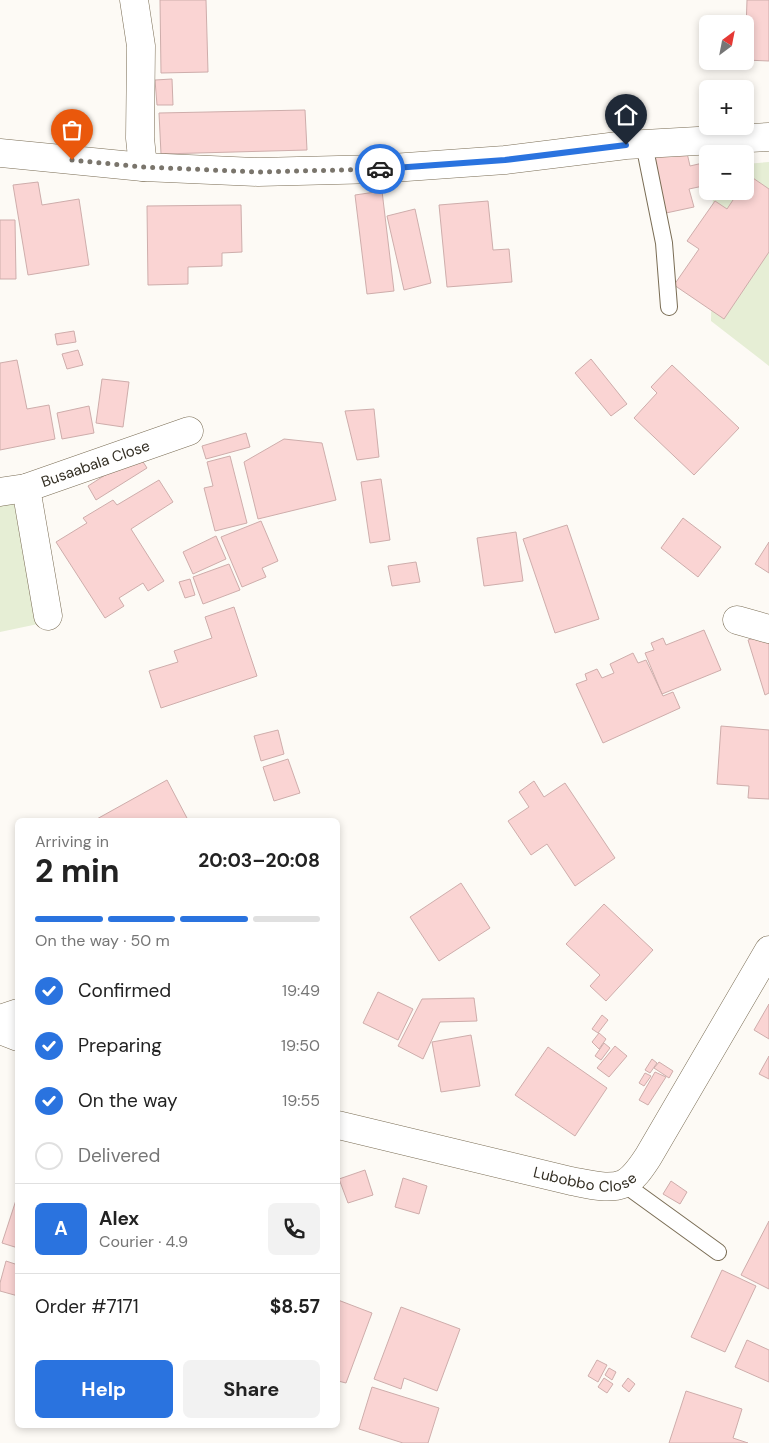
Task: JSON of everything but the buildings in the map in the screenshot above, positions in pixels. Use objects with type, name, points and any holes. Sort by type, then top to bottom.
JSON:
[{"type":"street","points":[[134,0],[141,46],[140,138],[143,167]]},
{"type":"street","points":[[0,153],[143,167],[258,172],[378,169],[505,160],[644,144],[769,137]]},
{"type":"street","name":"Busaabala Close","points":[[13,490],[189,431]]},
{"type":"street","points":[[13,490],[48,616]]},
{"type":"street","points":[[737,620],[769,629]]},
{"type":"street","name":"Lubobbo Close","points":[[340,1124],[571,1181],[604,1186],[624,1184],[635,1174],[648,1157],[769,950]]},
{"type":"street","points":[[0,1020],[15,1014]]},
{"type":"street","points":[[0,1030],[15,1036]]},
{"type":"lane","points":[[644,144],[664,243],[670,307]]},
{"type":"lane","points":[[624,1184],[718,1252]]},
{"type":"green space","points":[[769,162],[769,366],[711,321],[713,200],[754,200],[754,163]]},
{"type":"green space","points":[[14,503],[38,624],[0,632],[0,506]]},
{"type":"way so far","points":[[72,160],[143,167],[258,172],[380,169]]},
{"type":"route","points":[[380,169],[505,160],[626,145]]}]
